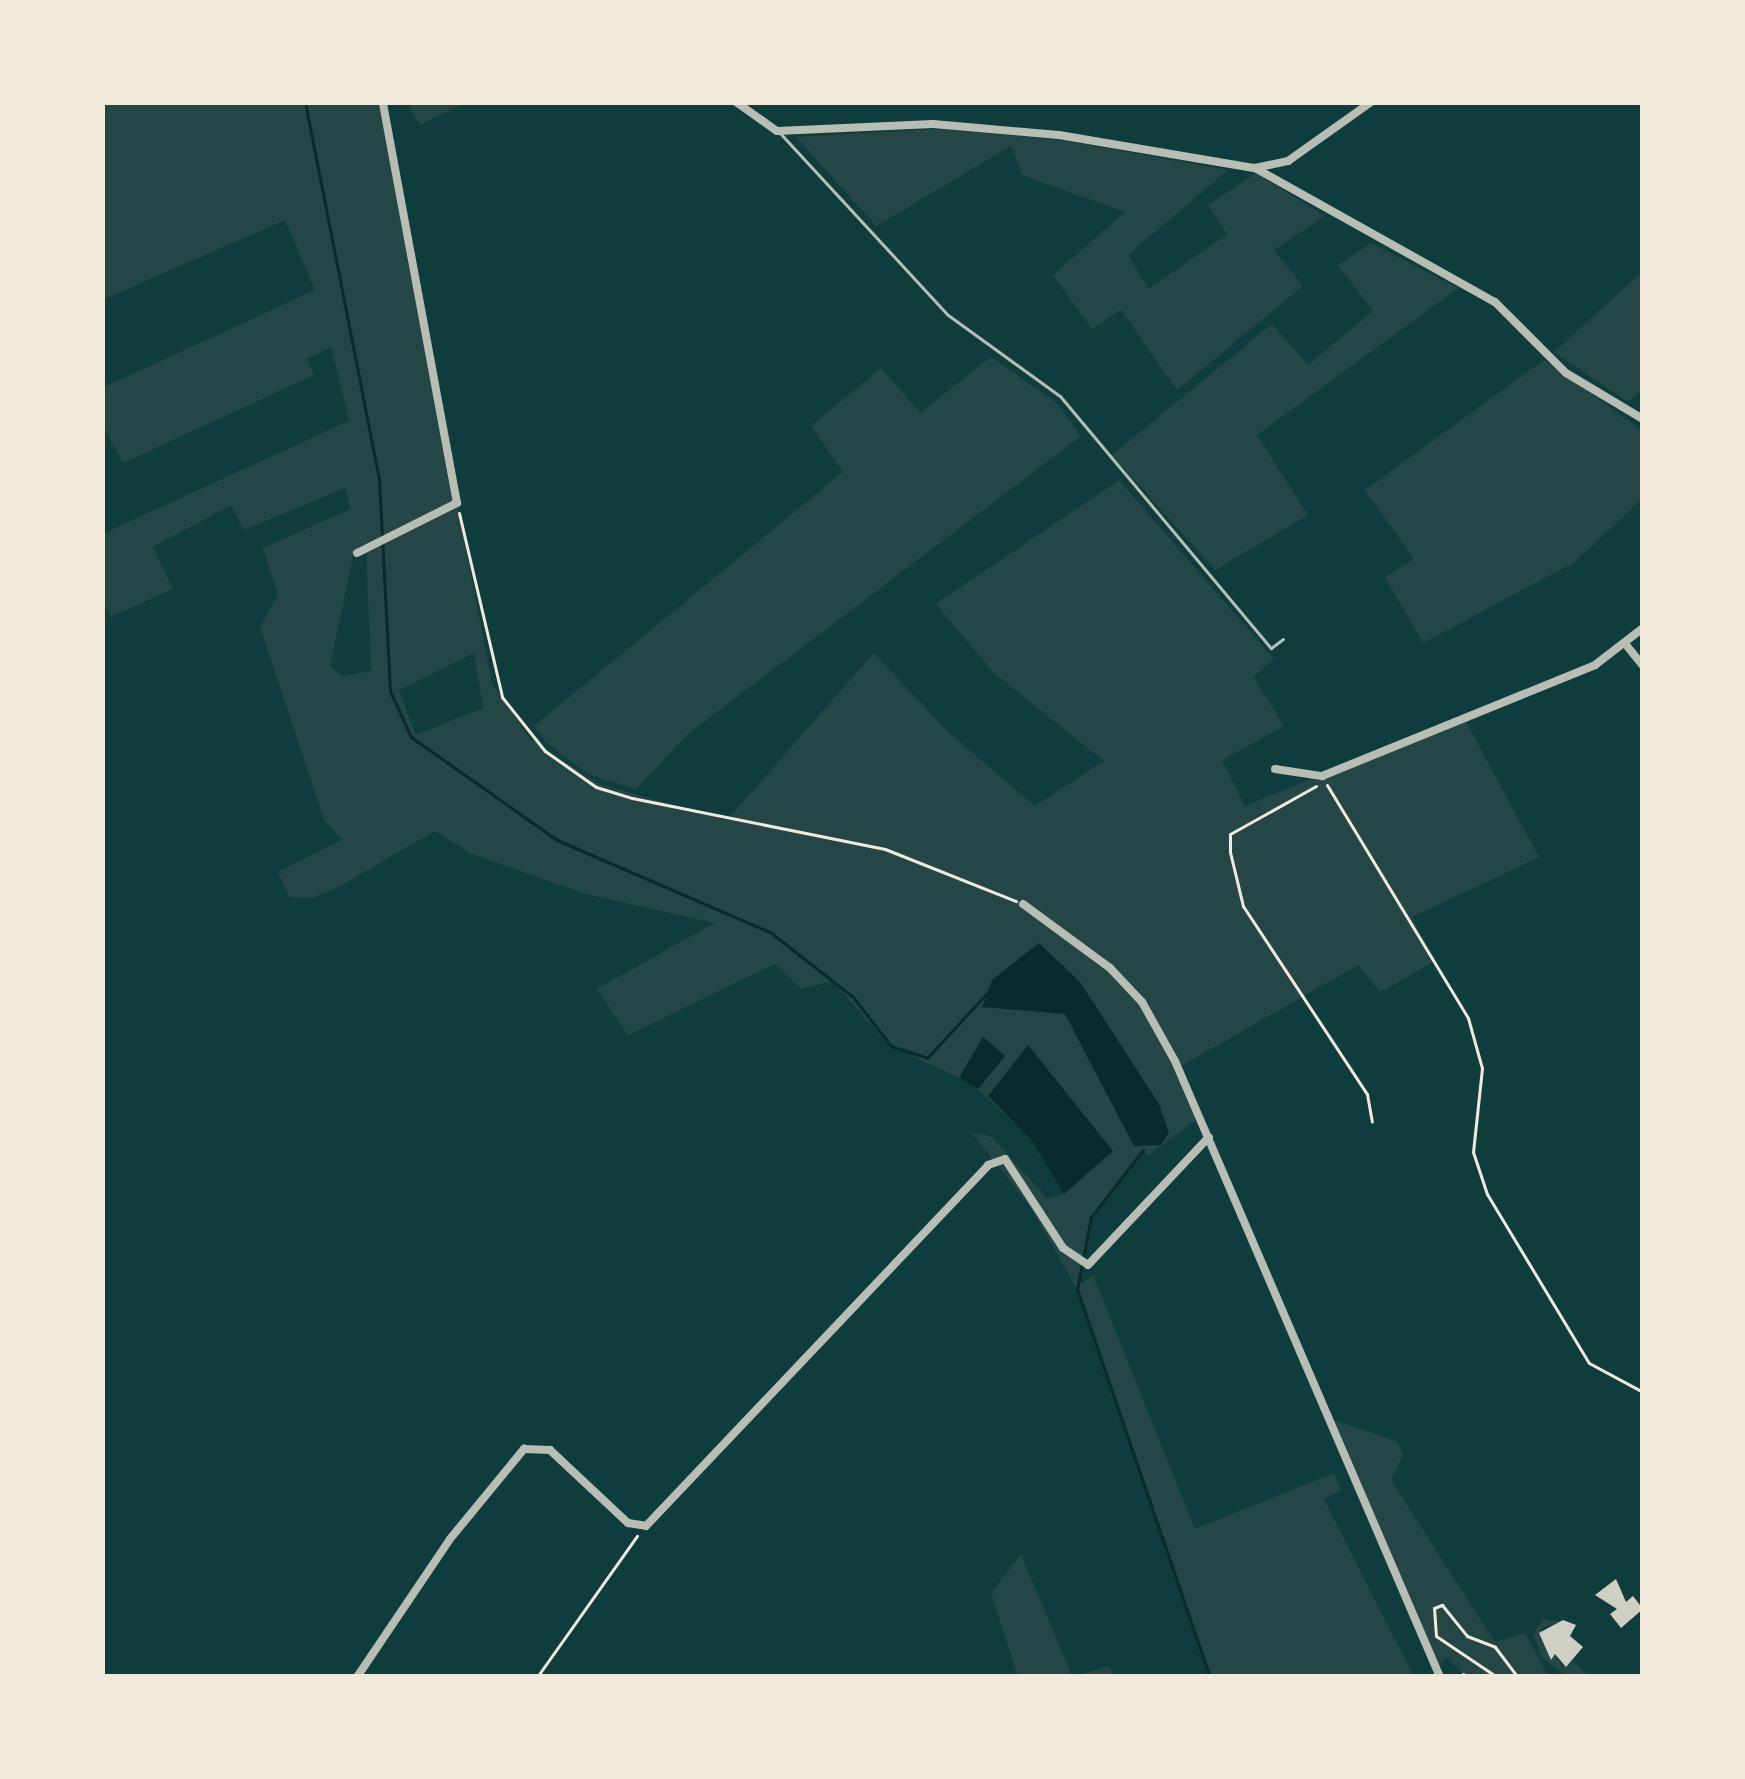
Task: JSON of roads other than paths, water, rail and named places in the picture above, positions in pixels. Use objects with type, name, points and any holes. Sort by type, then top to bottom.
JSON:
[{"type":"street","points":[[357,553],[457,503],[383,102]]},
{"type":"street","points":[[736,102],[777,131],[933,124],[1059,135],[1255,168],[1496,302],[1566,373],[1643,419]]},
{"type":"street","points":[[1255,168],[1288,161],[1370,102]]},
{"type":"street","points":[[1275,769],[1324,779],[1627,646],[1643,628]]},
{"type":"street","points":[[1627,646],[1643,666]]},
{"type":"street","points":[[1024,904],[1092,952],[1142,1002],[1208,1138],[1440,1677]]},
{"type":"street","points":[[357,1677],[450,1539],[517,1454],[533,1445],[550,1450],[628,1523],[646,1526],[988,1165],[1006,1160],[1072,1259],[1096,1262],[1208,1138]]},
{"type":"lane","points":[[777,131],[948,314],[1060,397],[1271,648],[1283,640]]},
{"type":"waterway","points":[[305,102],[379,480],[390,691],[411,737],[557,840],[770,932],[853,997],[891,1046],[927,1058],[990,990]]},
{"type":"waterway","points":[[1143,1150],[1091,1217],[1077,1289],[1210,1677]]}]
